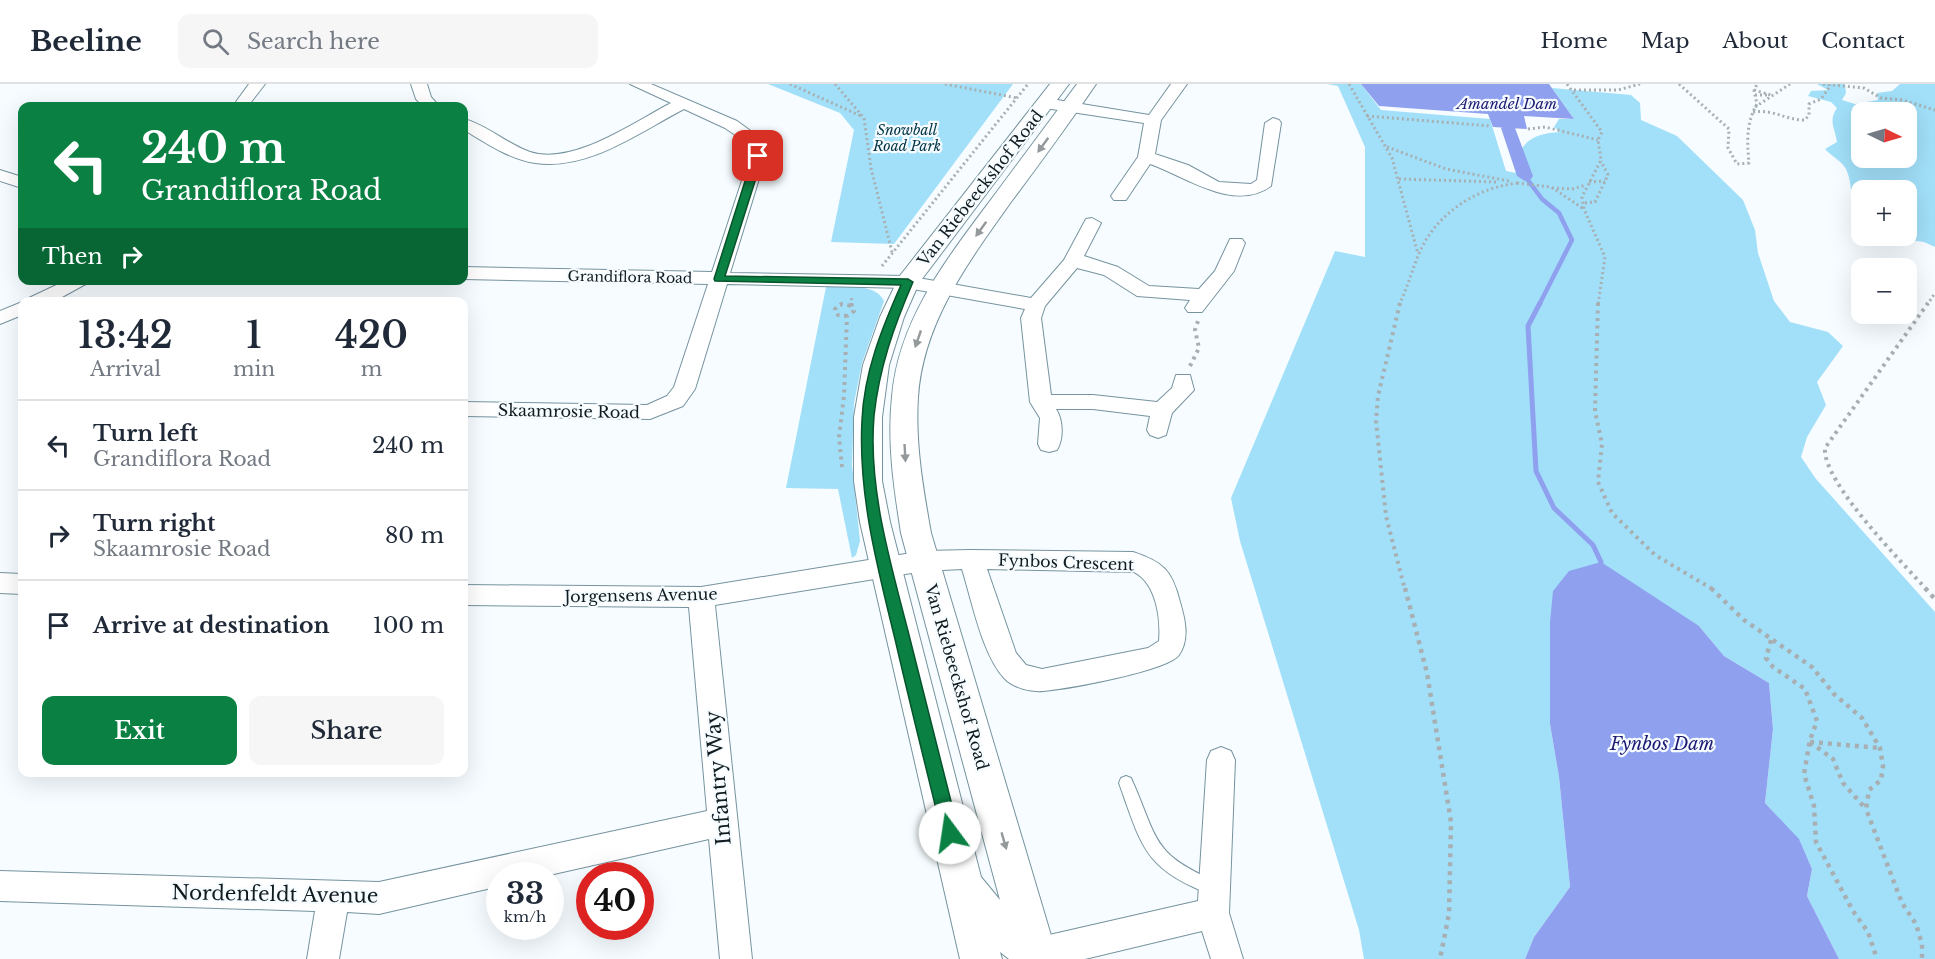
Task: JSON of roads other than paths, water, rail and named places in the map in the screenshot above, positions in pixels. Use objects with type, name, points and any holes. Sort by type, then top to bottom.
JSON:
[{"type":"street","points":[[243,102],[257,84]]},
{"type":"street","points":[[419,84],[424,99],[427,102]]},
{"type":"street","name":"Skaamrosie Road","points":[[468,409],[640,413],[667,406],[684,389],[758,156],[757,146],[742,131],[638,84]]},
{"type":"street","name":"Van Riebeeckshof Road","points":[[981,959],[884,566],[868,481],[868,417],[880,348],[908,282],[1060,84]]},
{"type":"street","name":"Van Riebeeckshof Road","points":[[1033,957],[924,561],[906,467],[905,395],[917,341],[940,286],[1088,84]]},
{"type":"street","points":[[1120,196],[1146,157],[1154,120],[1179,84]]},
{"type":"street","points":[[468,126],[520,154],[559,160],[587,152],[682,104]]},
{"type":"street","points":[[1046,104],[1154,120]]},
{"type":"street","points":[[1146,157],[1182,169],[1198,180],[1216,187],[1240,190],[1257,188],[1265,182],[1273,123]]},
{"type":"street","points":[[0,175],[18,182]]},
{"type":"street","points":[[1049,444],[1051,418],[1041,402],[1031,318],[1036,305],[1072,262],[1092,223]]},
{"type":"street","points":[[1072,262],[1087,262],[1111,271],[1144,292],[1198,302],[1224,273],[1232,260],[1236,243]]},
{"type":"street","name":"Grandiflora Road","points":[[468,273],[908,282],[1036,305]]},
{"type":"street","points":[[49,297],[64,291]]},
{"type":"street","points":[[0,318],[18,310]]},
{"type":"street","points":[[1041,402],[1093,402],[1160,420],[1183,390],[1183,380]]},
{"type":"street","name":"Fynbos Crescent","points":[[924,561],[971,559],[1124,562],[1142,565],[1161,580],[1173,630],[1172,642],[1164,653],[1150,659],[1050,679],[1025,678],[1016,673],[1004,658],[971,559]]},
{"type":"street","name":"Jorgensens Avenue","points":[[468,595],[701,597],[924,561]]},
{"type":"street","points":[[0,583],[18,584]]},
{"type":"street","name":"Infantry Way","points":[[701,597],[736,959]]},
{"type":"street","points":[[1221,760],[1214,901],[1227,959]]},
{"type":"street","name":"Nordenfeldt Avenue","points":[[0,886],[379,898],[722,822]]},
{"type":"street","points":[[961,877],[968,892],[991,920],[1033,957],[1214,901]]},
{"type":"street","points":[[323,959],[333,898]]},
{"type":"lane","points":[[1126,783],[1147,837],[1162,862],[1214,901]]},
{"type":"water","name":"Amandel Dam","points":[[1361,84],[1549,84],[1574,119],[1524,116],[1527,129],[1493,127],[1488,114],[1379,106]]},
{"type":"water","name":"Fynbos Dam","points":[[1601,562],[1699,626],[1724,656],[1769,683],[1773,729],[1765,803],[1799,839],[1812,869],[1807,896],[1839,959],[1525,959],[1534,937],[1570,887],[1559,777],[1550,724],[1550,622],[1553,591],[1569,571]]},
{"type":"waterway","points":[[1508,128],[1525,176]]},
{"type":"waterway","points":[[1525,176],[1542,199],[1559,213],[1572,240],[1539,305]]},
{"type":"waterway","points":[[1540,303],[1528,326],[1536,471],[1554,508],[1593,545],[1601,562]]},
{"type":"park label","name":"Snowball Road Park","points":[[907,138]]}]
